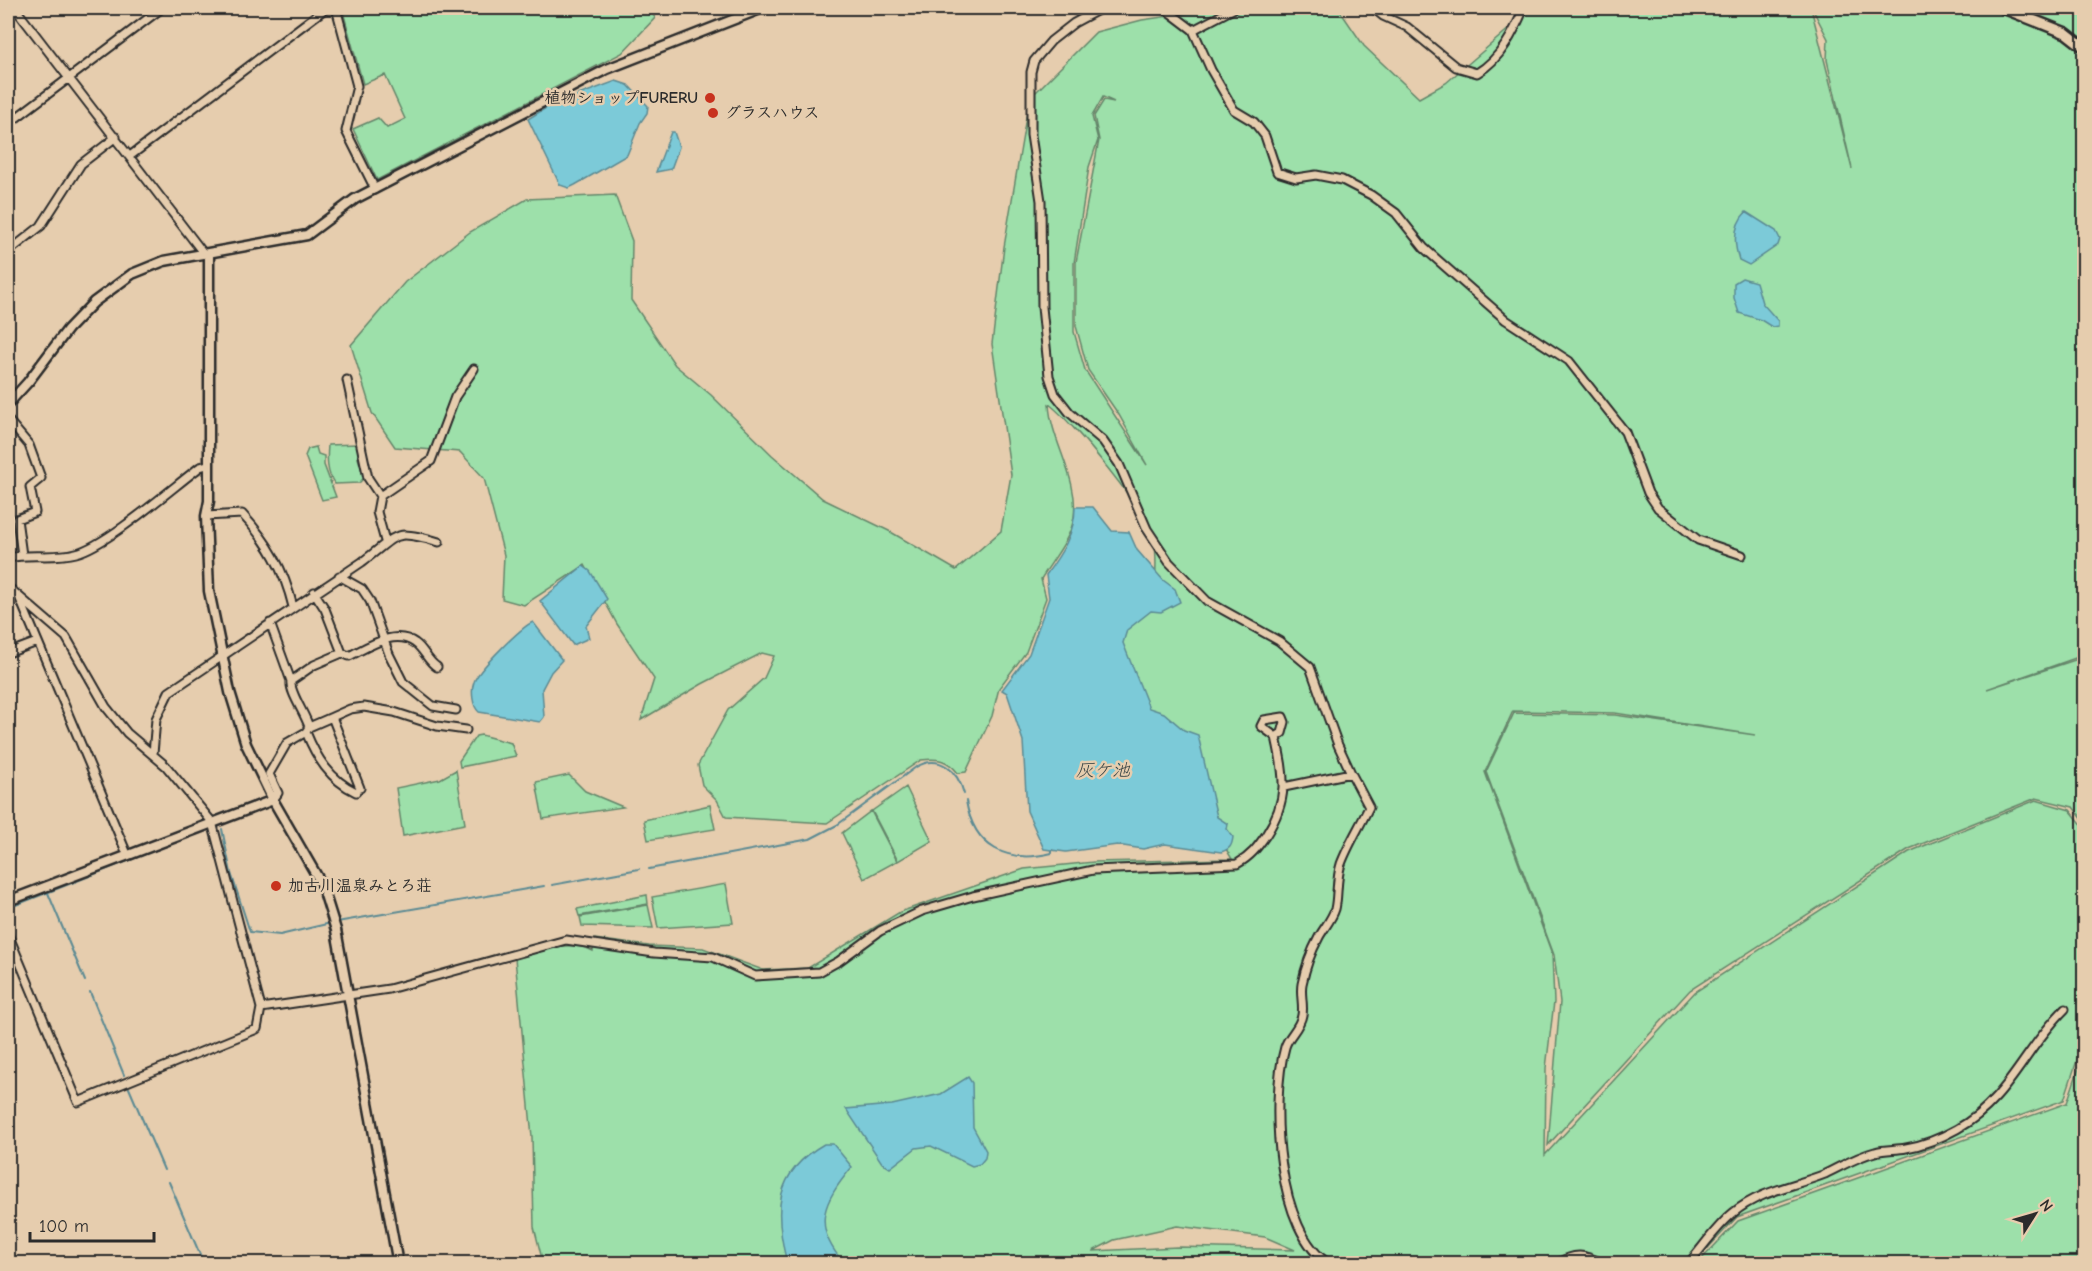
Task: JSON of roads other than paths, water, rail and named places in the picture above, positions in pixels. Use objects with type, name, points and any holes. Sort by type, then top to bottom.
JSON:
[{"type":"main road","points":[[2002,8],[2066,33],[2085,47]]},
{"type":"street","points":[[15,8],[206,254],[209,501],[206,516],[209,591],[220,656],[246,744],[273,800],[322,885],[336,930],[346,995],[398,1263]]},
{"type":"street","points":[[8,124],[68,76],[162,8]]},
{"type":"street","points":[[130,156],[326,8]]},
{"type":"street","points":[[336,8],[357,86],[346,131],[375,189]]},
{"type":"street","points":[[8,404],[28,382],[68,329],[94,302],[132,274],[149,265],[308,235],[355,199],[607,69],[764,8]]},
{"type":"street","points":[[1069,8],[1074,10],[1101,8]]},
{"type":"street","points":[[1101,8],[1074,23],[1051,40],[1034,61],[1031,72],[1031,135],[1041,201],[1042,307],[1049,376],[1055,394],[1070,413],[1103,441],[1119,464],[1147,530],[1169,561],[1207,600],[1279,641],[1310,667],[1338,745],[1369,807],[1341,863],[1335,888],[1335,908],[1317,941],[1302,983],[1302,1015],[1297,1030],[1285,1046],[1277,1108],[1279,1144],[1288,1202],[1320,1258],[1330,1263]]},
{"type":"street","points":[[1164,8],[1194,30],[1211,70],[1234,110],[1254,122],[1265,136],[1277,172],[1296,178],[1316,176],[1342,180],[1371,195],[1396,213],[1418,242],[1500,315],[1520,331],[1569,361],[1625,432],[1648,493],[1658,508],[1698,540],[1742,555]]},
{"type":"street","points":[[1194,30],[1235,8]]},
{"type":"street","points":[[1373,8],[1383,16],[1407,27],[1456,67],[1477,73],[1488,66],[1512,35],[1524,8]]},
{"type":"street","points":[[8,252],[41,226],[81,164],[116,137]]},
{"type":"street","points":[[380,496],[431,461],[455,397],[474,369]]},
{"type":"street","points":[[347,380],[368,478],[380,496],[377,512],[385,541]]},
{"type":"street","points":[[8,420],[29,445],[40,477],[30,487],[35,512],[17,519],[22,555]]},
{"type":"street","points":[[8,558],[22,555],[57,556],[91,549],[200,467],[207,465]]},
{"type":"street","points":[[206,516],[242,514],[272,549],[288,584],[293,607]]},
{"type":"street","points":[[153,754],[156,720],[169,692],[379,549],[385,541],[405,533],[439,542]]},
{"type":"street","points":[[339,576],[362,589],[377,615],[383,639],[396,670],[410,688],[433,706],[456,710]]},
{"type":"street","points":[[8,587],[66,637],[106,707],[127,733],[153,754],[194,798],[212,822],[261,1008],[257,1029],[78,1102],[8,934]]},
{"type":"street","points":[[314,592],[325,609],[342,653],[349,656],[383,639],[406,639],[416,643],[431,663],[438,667]]},
{"type":"street","points":[[18,596],[127,854]]},
{"type":"street","points":[[270,623],[291,681],[291,693],[301,706],[323,765],[339,782],[358,790],[332,717]]},
{"type":"street","points":[[8,653],[37,642]]},
{"type":"street","points":[[291,681],[314,665],[342,653]]},
{"type":"street","points":[[8,901],[273,800],[278,793],[269,774],[287,743],[308,729],[350,708],[364,707],[394,712],[437,726],[466,730]]},
{"type":"street","points":[[261,1008],[389,989],[566,940],[654,953],[713,957],[754,976],[819,972],[839,961],[880,931],[922,911],[973,896],[1093,870],[1237,864],[1252,856],[1282,805],[1284,787],[1276,737]]},
{"type":"street","points":[[1284,787],[1351,773]]},
{"type":"street","points":[[1688,1263],[1731,1214],[1745,1205],[1789,1185],[1825,1173],[1853,1159],[1929,1143],[1959,1128],[1992,1103],[2022,1067],[2044,1031],[2066,1009]]},
{"type":"street","points":[[1556,1263],[1571,1255],[1586,1256],[1605,1263]]},
{"type":"water","points":[[616,81],[628,85],[648,106],[647,113],[640,123],[627,155],[569,188],[560,185],[528,119],[549,106]]},
{"type":"water","points":[[671,132],[674,132],[679,147],[671,169],[656,172]]},
{"type":"water","points":[[1746,212],[1776,231],[1780,239],[1778,245],[1749,265],[1739,260],[1736,248],[1737,229]]},
{"type":"water","points":[[1742,278],[1756,282],[1762,303],[1778,321],[1778,326],[1772,327],[1761,320],[1739,313],[1734,298],[1734,283]]},
{"type":"water","name":"灰ケ池","points":[[1075,507],[1093,507],[1112,531],[1129,532],[1137,550],[1163,580],[1175,589],[1180,602],[1161,612],[1151,611],[1127,630],[1123,643],[1149,708],[1164,713],[1184,730],[1198,735],[1217,817],[1228,824],[1227,829],[1233,837],[1230,847],[1224,851],[1165,844],[1143,849],[1117,845],[1066,852],[1044,849],[1027,811],[1023,741],[1007,693],[1002,690],[1029,654],[1049,598],[1046,575],[1070,535]]},
{"type":"water","points":[[583,566],[590,571],[607,599],[586,626],[589,638],[573,645],[540,601]]},
{"type":"water","points":[[533,622],[562,660],[551,672],[542,689],[544,717],[540,722],[479,712],[472,693],[477,676],[510,640]]},
{"type":"water","points":[[968,1077],[972,1083],[973,1127],[986,1151],[985,1158],[980,1164],[972,1166],[931,1146],[916,1148],[890,1168],[882,1163],[846,1109],[892,1105],[941,1094]]},
{"type":"water","points":[[824,1144],[833,1144],[852,1167],[828,1203],[824,1226],[834,1250],[844,1263],[787,1263],[780,1227],[782,1195],[786,1181],[807,1155]]},
{"type":"waterway","points":[[649,869],[810,839],[837,825],[916,767],[925,763],[940,763],[947,767],[957,778],[964,794]]},
{"type":"waterway","points":[[966,801],[976,830],[995,849],[1021,856],[1052,853],[1052,850]]},
{"type":"waterway","points":[[222,829],[231,873],[250,932],[280,935],[331,923]]},
{"type":"waterway","points":[[8,908],[204,831]]},
{"type":"waterway","points":[[552,885],[639,869]]},
{"type":"waterway","points":[[337,922],[544,886]]},
{"type":"waterway","points":[[48,893],[85,981]]},
{"type":"waterway","points":[[90,992],[124,1075]]},
{"type":"waterway","points":[[129,1088],[164,1170]]},
{"type":"waterway","points":[[169,1182],[204,1264]]},
{"type":"place","name":"植物ショップFURERU","points":[[710,98]]},
{"type":"place","name":"グラスハウス","points":[[713,113]]},
{"type":"place","name":"加古川温泉みとろ荘","points":[[276,886]]}]
